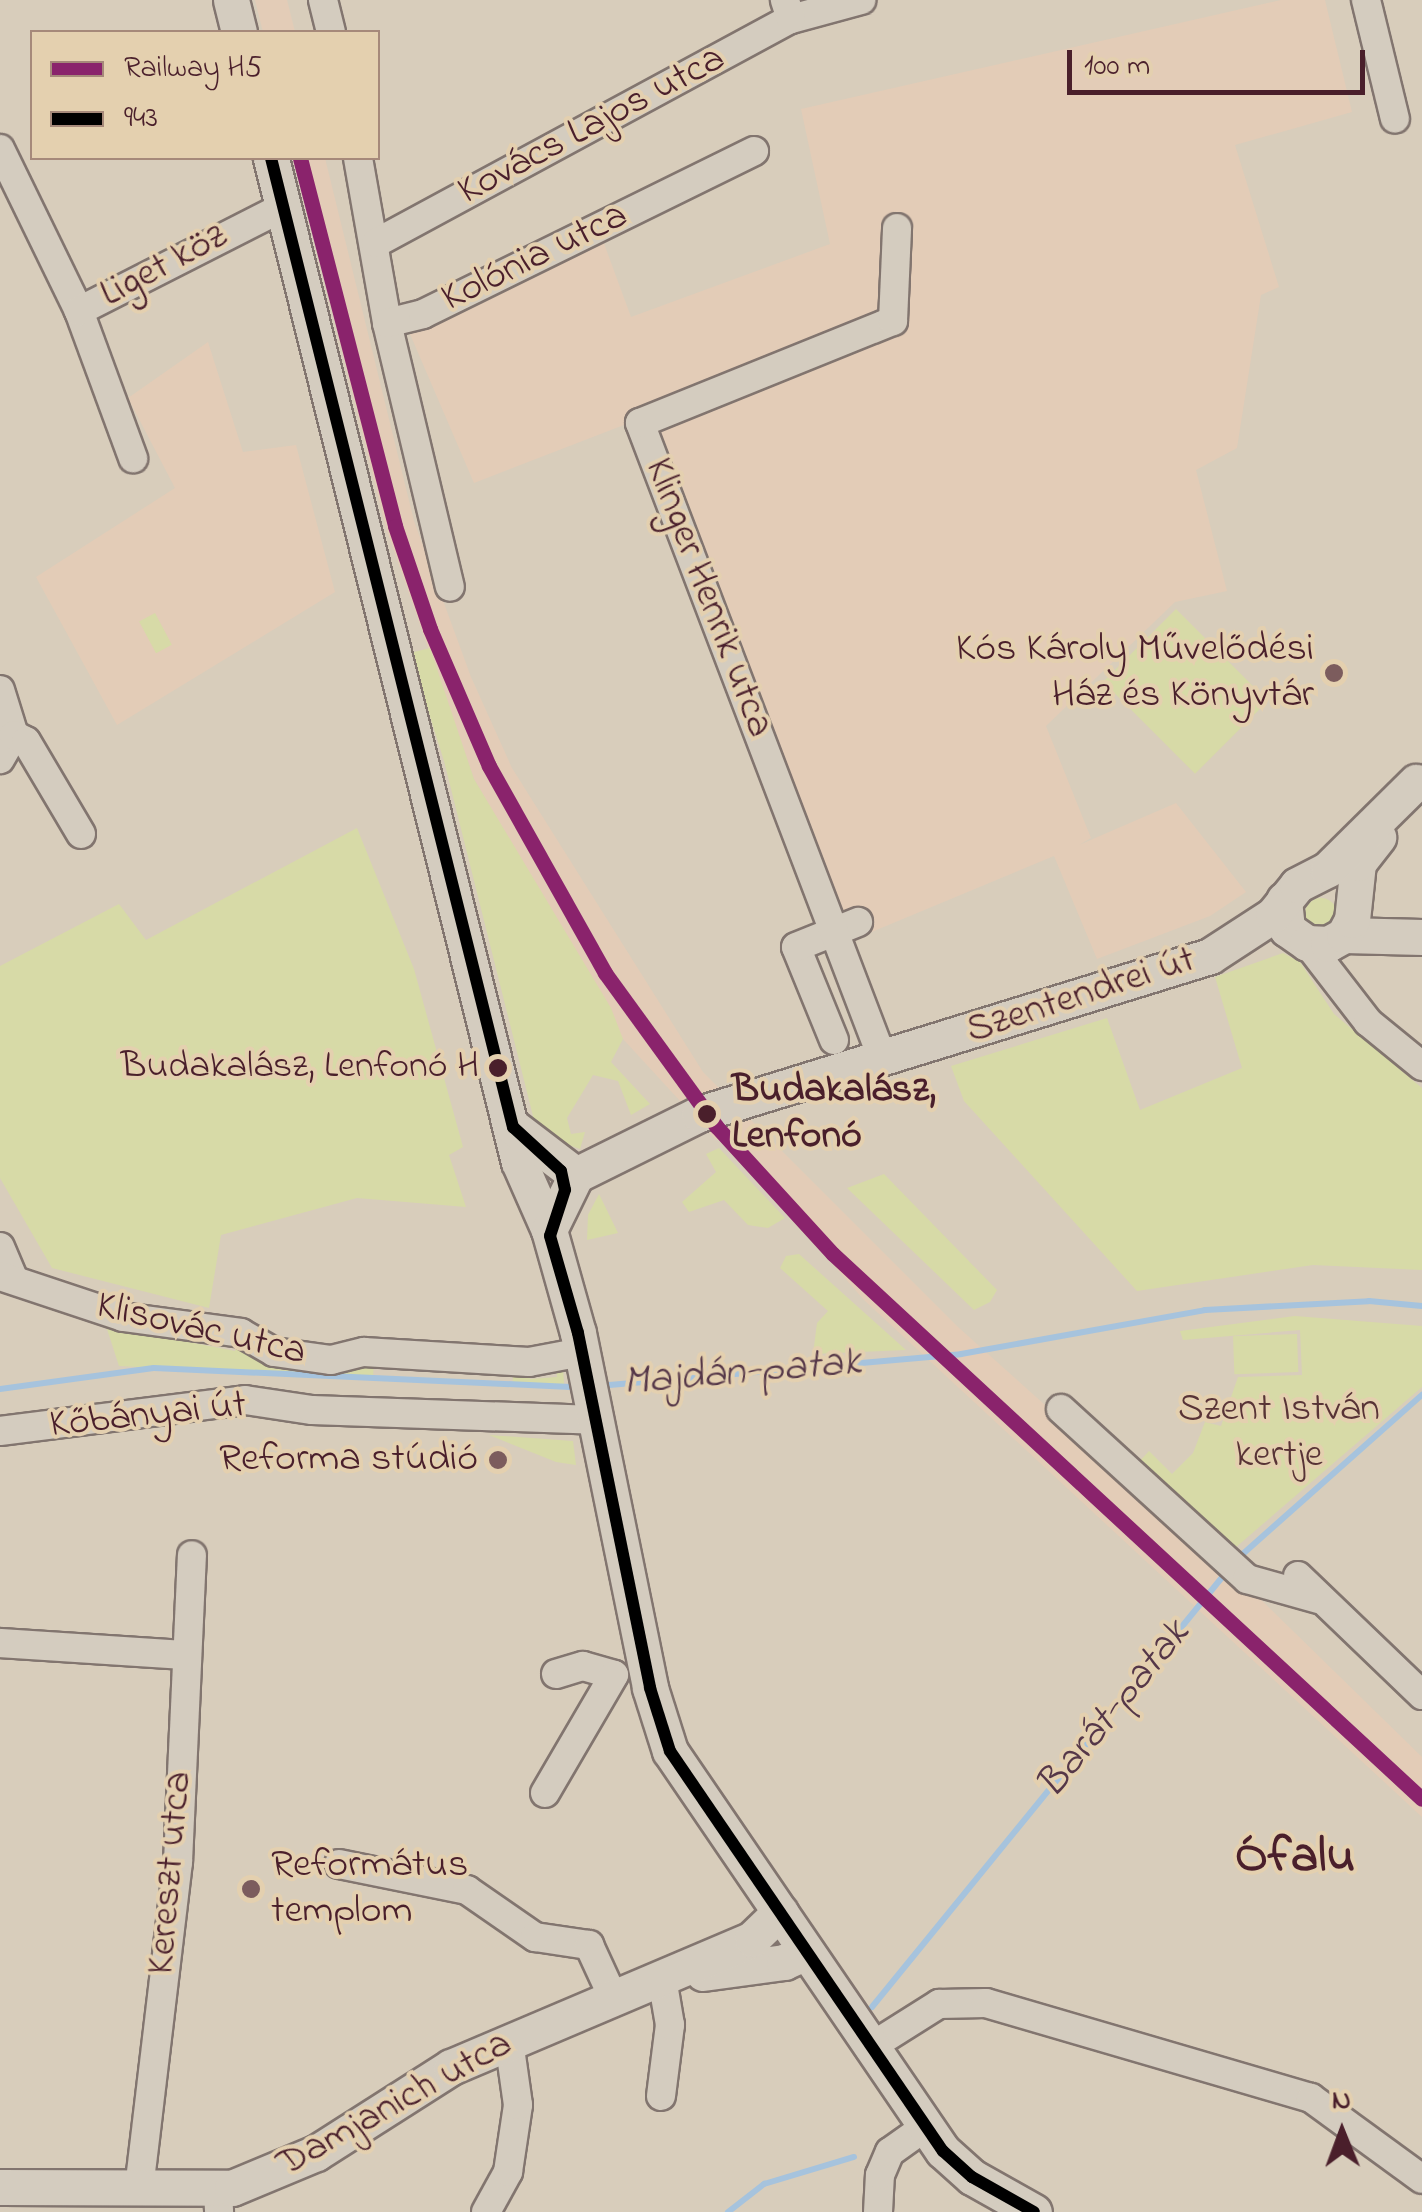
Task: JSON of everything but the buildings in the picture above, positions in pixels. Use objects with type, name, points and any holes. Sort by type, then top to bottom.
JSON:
[{"type":"main road","points":[[231,0],[239,30]]},
{"type":"main road","points":[[271,160],[513,1128],[557,1178],[550,1230],[594,1412],[630,1672],[685,1778],[925,2127],[962,2170],[1034,2212]]},
{"type":"main road","points":[[1321,940],[1351,896],[1358,863],[1419,778]]},
{"type":"main road","name":"Szentendrei út","points":[[557,1178],[705,1112],[1210,956],[1273,915],[1419,778]]},
{"type":"main road","points":[[1321,940],[1284,924],[1298,889],[1351,896],[1368,912],[1422,929]]},
{"type":"main road","points":[[1210,956],[1321,940],[1422,937]]},
{"type":"main road","points":[[662,1978],[752,1939],[780,1912]]},
{"type":"main road","points":[[662,1978],[784,1962],[804,1953]]},
{"type":"main road","name":"Damjanich utca","points":[[0,2187],[139,2190],[219,2202],[316,2152],[452,2067],[662,1978]]},
{"type":"street","points":[[322,0],[330,30]]},
{"type":"street","name":"Kovács Lajos utca","points":[[376,243],[788,10],[862,0]]},
{"type":"street","points":[[1366,0],[1395,120]]},
{"type":"street","points":[[0,149],[61,285],[80,311]]},
{"type":"street","name":"Kolónia utca","points":[[358,160],[376,243],[387,324],[423,314],[754,151]]},
{"type":"street","name":"Liget köz","points":[[134,458],[80,311],[283,208]]},
{"type":"street","name":"Klinger Henrik utca","points":[[883,1060],[847,927],[640,423],[893,321],[896,228]]},
{"type":"street","points":[[387,324],[450,586]]},
{"type":"street","points":[[0,690],[7,747],[26,741],[82,834]]},
{"type":"street","points":[[834,1040],[796,947],[847,927]]},
{"type":"street","points":[[1321,940],[1339,988],[1368,1022],[1422,1066]]},
{"type":"street","points":[[0,1247],[7,1278]]},
{"type":"street","name":"Klisovác utca","points":[[7,1278],[123,1317],[234,1331],[268,1351],[331,1360],[364,1352],[529,1362],[584,1360]]},
{"type":"street","name":"Kőbányai út","points":[[0,1431],[245,1400],[312,1410],[594,1412]]},
{"type":"street","points":[[1061,1408],[1233,1566],[1280,1592],[1318,1600]]},
{"type":"street","name":"Kereszt utca","points":[[139,2190],[178,1862],[192,1556]]},
{"type":"street","points":[[1298,1576],[1318,1600],[1422,1695]]},
{"type":"street","points":[[0,1643],[186,1655]]},
{"type":"street","points":[[545,1793],[630,1672],[583,1666],[556,1674]]},
{"type":"street","points":[[339,1864],[467,1890],[535,1937],[588,1944],[612,1996]]},
{"type":"street","points":[[660,2096],[670,2025],[662,1978]]},
{"type":"street","points":[[869,2048],[939,2004],[966,2000],[1240,2072],[1311,2098],[1422,2179]]},
{"type":"street","points":[[486,2212],[508,2172],[518,2105],[509,2040]]},
{"type":"street","points":[[878,2212],[890,2152],[925,2127]]},
{"type":"shaded area","points":[[255,0],[287,0],[294,30],[262,30]]},
{"type":"shaded area","points":[[1281,0],[1325,0],[1352,112],[1235,145],[1279,287],[1261,295],[1237,448],[1196,470],[1227,591],[1175,602],[1046,726],[1091,838],[1079,845],[1176,803],[1246,892],[1210,916],[1097,959],[1054,856],[850,941],[642,418],[474,483],[410,334],[602,238],[631,317],[830,244],[801,109]]},
{"type":"shaded area","points":[[294,160],[325,160],[414,521],[471,677],[512,768],[703,1072],[958,1327],[1245,1584],[1422,1757],[1422,1817],[864,1300],[728,1144],[715,1139],[623,1039],[474,779],[386,528]]},
{"type":"shaded area","points":[[208,342],[243,452],[296,445],[335,592],[117,725],[36,577],[175,488],[128,398]]},
{"type":"green space","points":[[1176,609],[1268,701],[1195,774],[1103,682]]},
{"type":"green space","points":[[155,613],[172,645],[156,653],[139,621]]},
{"type":"green space","points":[[430,648],[474,779],[611,1008],[623,1039],[611,1062],[650,1104],[631,1115],[618,1081],[593,1075],[567,1118],[571,1134],[585,1132],[580,1149],[544,1136],[534,1120],[444,761],[410,653]]},
{"type":"green space","points":[[357,828],[414,969],[463,1147],[449,1155],[466,1207],[357,1198],[221,1235],[209,1308],[52,1268],[0,1178],[0,966],[119,904],[146,940]]},
{"type":"green space","points":[[1321,898],[1332,903],[1337,914],[1332,925],[1321,930],[1310,925],[1305,914],[1310,903]]},
{"type":"green space","points":[[1283,953],[1300,962],[1334,1014],[1422,1088],[1422,1270],[1313,1265],[1137,1291],[964,1101],[951,1066],[1107,1018],[1140,1110],[1242,1068],[1215,977]]},
{"type":"green space","points":[[719,1148],[785,1218],[768,1228],[748,1225],[724,1200],[689,1212],[682,1202],[716,1172],[706,1154]]},
{"type":"green space","points":[[884,1174],[997,1290],[990,1302],[974,1310],[847,1188]]},
{"type":"green space","points":[[599,1194],[618,1233],[587,1240],[588,1215]]},
{"type":"green space","points":[[799,1254],[906,1350],[813,1354],[817,1323],[828,1311],[780,1268],[786,1256]]},
{"type":"green space","name":"Szent István kertje","points":[[1295,1316],[1422,1326],[1422,1387],[1235,1548],[1138,1463],[1149,1451],[1172,1474],[1193,1453],[1205,1422],[1221,1426],[1238,1377],[1302,1375],[1300,1330],[1183,1340],[1180,1331]]},
{"type":"green space","points":[[106,1326],[235,1351],[237,1342],[374,1361],[373,1377],[512,1385],[514,1371],[529,1371],[530,1379],[557,1377],[556,1368],[563,1369],[564,1384],[513,1387],[119,1366]]},
{"type":"green space","points":[[1297,1334],[1298,1372],[1234,1374],[1233,1336]]},
{"type":"green space","points":[[489,1435],[573,1441],[576,1465],[556,1462]]},
{"type":"waterway","name":"Majdán-patak","points":[[598,1386],[961,1354],[1205,1310],[1369,1301],[1422,1306]]},
{"type":"waterway","name":"Majdán-patak","points":[[0,1389],[154,1368],[576,1387]]},
{"type":"waterway","name":"Barát-patak","points":[[1236,1560],[1422,1395]]},
{"type":"waterway","name":"Barát-patak","points":[[872,2007],[1228,1570]]},
{"type":"waterway","name":"Barát-patak","points":[[728,2212],[764,2184],[854,2157]]},
{"type":"rail line","name":"H5","points":[[301,160],[395,526],[430,629],[489,766],[605,973],[716,1126],[833,1254],[1422,1799]]},
{"type":"transit line","name":"943","points":[[271,160],[513,1127],[561,1171],[565,1190],[550,1236],[578,1333],[650,1688],[670,1751],[943,2151],[972,2177],[1034,2212]]},
{"type":"place","name":"Kós Károly Művelődési Ház és Könyvtár","points":[[1334,673]]},
{"type":"place","name":"Budakalász, Lenfonó H","points":[[498,1068]]},
{"type":"place","name":"Budakalász, Lenfonó","points":[[707,1114]]},
{"type":"place","name":"Reforma stúdió","points":[[498,1460]]},
{"type":"place","name":"Református templom","points":[[251,1889]]},
{"type":"district","name":"Ófalu","points":[[1295,1858]]}]
